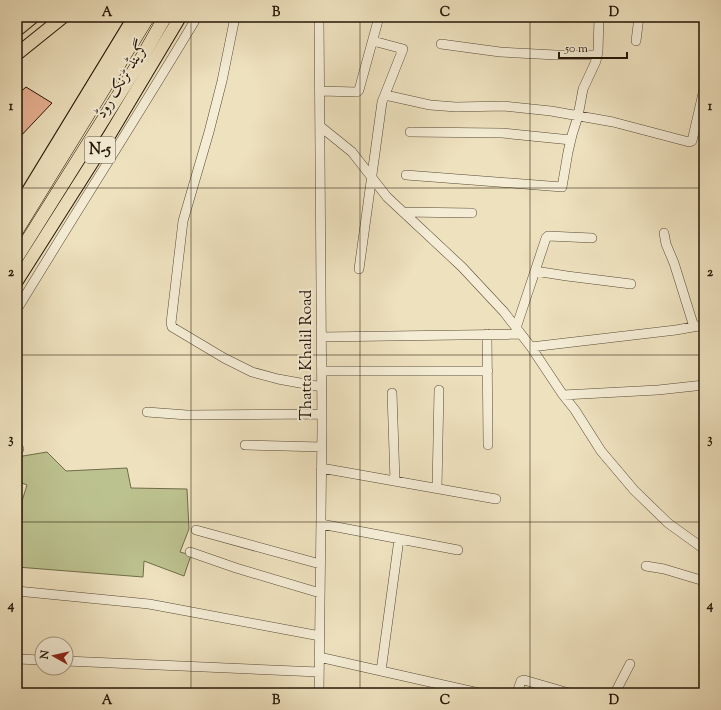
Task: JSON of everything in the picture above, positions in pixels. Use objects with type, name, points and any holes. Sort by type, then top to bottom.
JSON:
[{"type":"highway","points":[[17,230],[148,17]]},
{"type":"highway","points":[[17,257],[166,17]]},
{"type":"main road","points":[[17,30],[33,17]]},
{"type":"main road","points":[[17,54],[64,17]]},
{"type":"main road","name":"گرینڈ ٹرنک روڈ","points":[[17,208],[134,17]]},
{"type":"main road","name":"گرینڈ ٹرنک روڈ","points":[[17,281],[109,136],[180,17]]},
{"type":"street","points":[[19,306],[145,104],[197,17]]},
{"type":"street","points":[[235,17],[222,82],[183,222],[171,323],[172,327],[224,358],[252,372],[278,379],[322,387]]},
{"type":"street","name":"Thatta Khalil Road","points":[[319,17],[322,371],[319,693]]},
{"type":"street","points":[[320,91],[357,92],[359,90],[379,17]]},
{"type":"street","points":[[406,175],[562,187],[583,89],[597,55],[599,17]]},
{"type":"street","points":[[636,41],[639,17]]},
{"type":"street","points":[[359,269],[382,102],[403,49],[373,41]]},
{"type":"street","points":[[441,44],[500,52],[556,55],[597,55]]},
{"type":"street","points":[[385,95],[430,105],[456,107],[514,106],[613,122],[690,142],[692,141],[704,89]]},
{"type":"street","points":[[321,127],[352,152],[387,197],[462,267],[504,312],[531,347],[562,395],[575,410],[601,451],[634,490],[668,523],[704,549]]},
{"type":"street","points":[[410,132],[502,133],[571,140]]},
{"type":"street","points":[[109,136],[120,143]]},
{"type":"street","points":[[403,212],[472,213]]},
{"type":"street","points":[[664,233],[666,244],[674,263],[694,327]]},
{"type":"street","points":[[519,331],[535,271],[546,238],[548,236],[592,238]]},
{"type":"street","points":[[535,271],[631,284]]},
{"type":"street","points":[[531,347],[676,330],[704,325]]},
{"type":"street","points":[[321,337],[487,334],[519,331]]},
{"type":"street","points":[[487,334],[488,445]]},
{"type":"street","points":[[322,371],[488,371]]},
{"type":"street","points":[[562,395],[658,390],[704,385]]},
{"type":"street","points":[[438,488],[439,390]]},
{"type":"street","points":[[392,393],[395,481]]},
{"type":"street","points":[[147,412],[187,415],[322,414]]},
{"type":"street","points":[[245,446],[322,447]]},
{"type":"street","points":[[321,468],[496,499]]},
{"type":"street","points":[[321,524],[458,550]]},
{"type":"street","points":[[196,530],[320,564]]},
{"type":"street","points":[[381,671],[399,539]]},
{"type":"street","points":[[190,552],[236,568],[320,593]]},
{"type":"street","points":[[646,566],[664,569],[704,581]]},
{"type":"street","points":[[17,591],[149,604],[320,636]]},
{"type":"street","points":[[319,657],[479,693]]},
{"type":"street","points":[[17,659],[34,660]]},
{"type":"street","points":[[74,661],[319,672]]},
{"type":"street","points":[[615,693],[630,664]]},
{"type":"street","points":[[517,693],[522,681],[524,680],[569,693]]},
{"type":"green space","points":[[47,452],[66,471],[127,468],[131,488],[187,489],[189,529],[180,552],[191,555],[184,576],[144,561],[143,577],[17,567],[17,524],[22,520],[22,501],[27,485],[17,481],[17,457]]},
{"type":"building","points":[[26,87],[52,103],[17,140],[17,95]]}]
